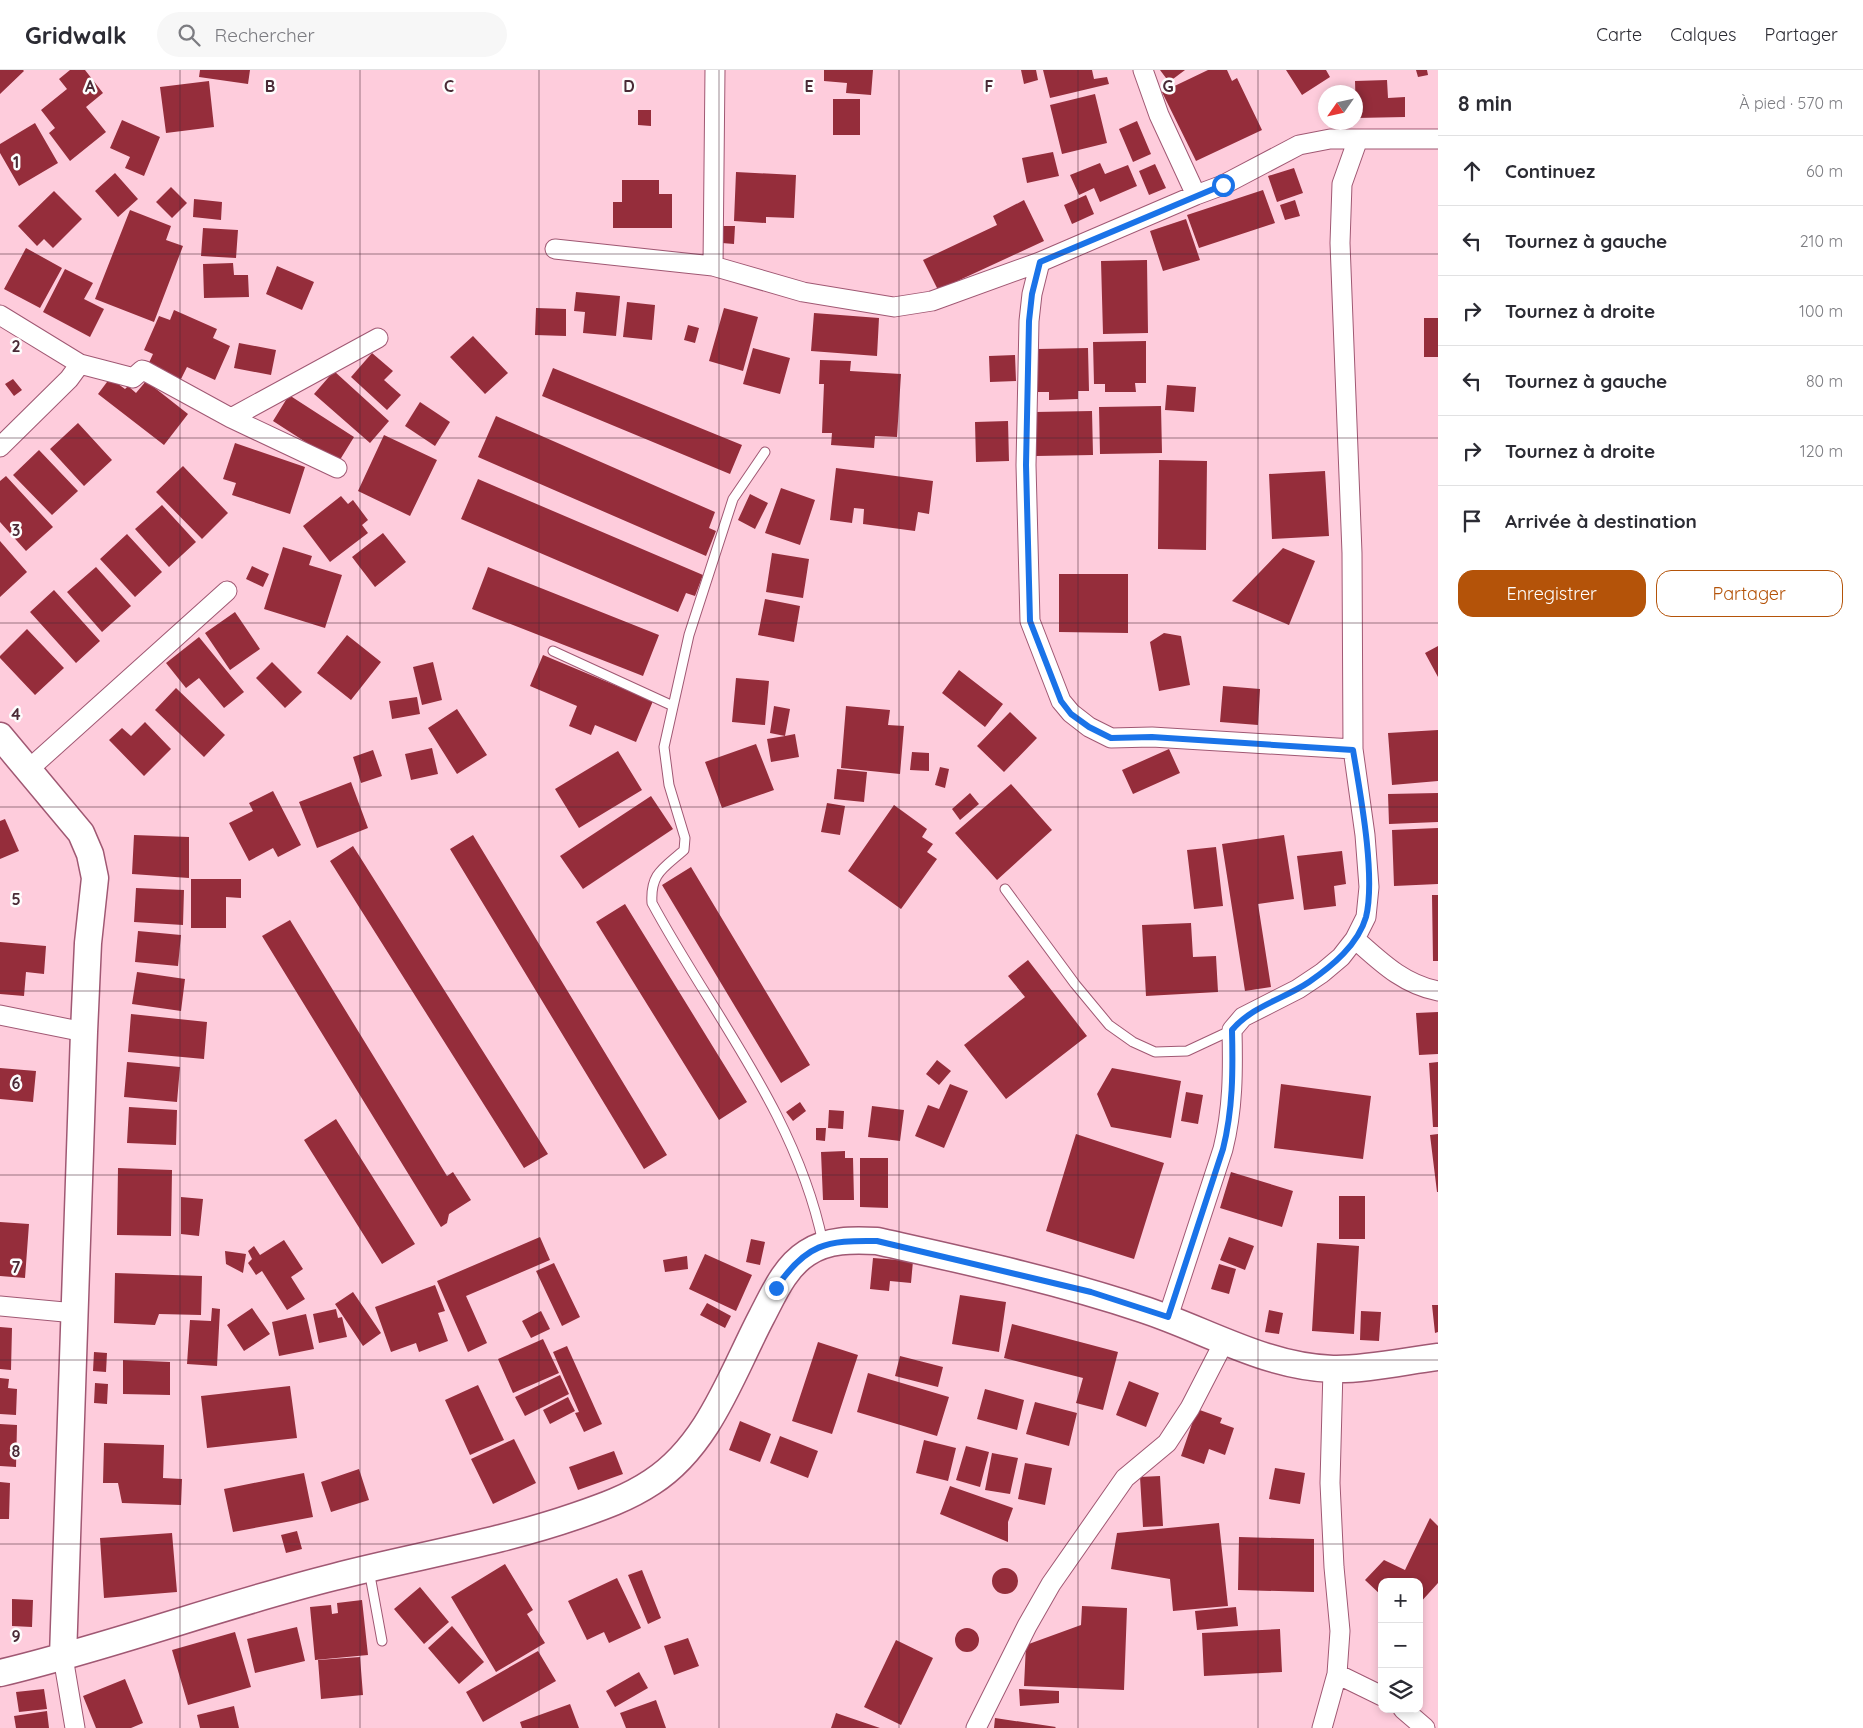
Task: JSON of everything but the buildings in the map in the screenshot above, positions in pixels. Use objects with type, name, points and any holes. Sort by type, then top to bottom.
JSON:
[{"type":"street","points":[[713,266],[715,70]]},
{"type":"street","points":[[1143,70],[1158,115],[1196,194]]},
{"type":"street","points":[[555,249],[713,266],[803,292],[894,307],[932,301],[1040,262],[1196,194],[1223,185],[1299,145],[1330,139],[1438,139]]},
{"type":"street","points":[[1168,1317],[1223,1149],[1230,1122],[1233,1092],[1232,1030],[1243,1017],[1298,989],[1341,957],[1355,939],[1366,917],[1369,887],[1364,826],[1353,750],[1352,552],[1340,243],[1342,184],[1358,139]]},
{"type":"street","points":[[1040,262],[1032,294],[1029,321],[1026,465],[1030,621],[1061,701],[1071,714],[1089,727],[1111,738],[1152,737],[1353,750]]},
{"type":"street","points":[[0,315],[80,364],[130,378],[133,378],[142,370],[231,418],[337,468]]},
{"type":"street","points":[[231,418],[378,338]]},
{"type":"street","points":[[0,447],[69,379],[80,364]]},
{"type":"street","points":[[29,769],[227,591]]},
{"type":"street","points":[[0,736],[81,833],[90,854],[95,878],[88,943],[84,1032],[63,1657],[75,1728]]},
{"type":"street","points":[[1355,939],[1392,972],[1415,985],[1438,991]]},
{"type":"street","points":[[0,1015],[84,1032]]},
{"type":"street","points":[[0,1673],[63,1657],[265,1596],[369,1568],[530,1531],[625,1498],[653,1482],[678,1461],[696,1440],[711,1416],[776,1288],[791,1266],[807,1252],[824,1245],[845,1240],[877,1241],[1091,1292],[1168,1317],[1224,1342],[1269,1357],[1333,1369],[1438,1357]]},
{"type":"street","points":[[0,1306],[75,1314]]},
{"type":"street","points":[[976,1728],[1022,1634],[1051,1584],[1125,1478],[1167,1443],[1190,1408],[1224,1342]]},
{"type":"street","points":[[1322,1728],[1337,1674],[1340,1631],[1334,1567],[1330,1483],[1333,1369]]},
{"type":"street","points":[[1337,1674],[1378,1694]]},
{"type":"street","points":[[1408,1713],[1425,1728]]},
{"type":"lane","points":[[765,452],[733,498],[689,635],[664,747],[669,785],[685,838],[684,850],[656,876],[651,887],[652,903],[736,1040],[771,1102],[800,1164],[816,1210],[824,1245]]},
{"type":"lane","points":[[553,651],[673,706]]},
{"type":"lane","points":[[1005,889],[1098,1012],[1109,1025],[1133,1042],[1155,1052],[1186,1052],[1232,1030]]},
{"type":"lane","points":[[369,1568],[382,1641]]},
{"type":"route","points":[[776,1288],[791,1266],[807,1252],[824,1245],[845,1240],[877,1241],[1091,1292],[1168,1317],[1210,1191],[1230,1122],[1233,1092],[1232,1030],[1243,1017],[1298,989],[1341,957],[1355,939],[1366,917],[1369,887],[1365,835],[1353,750],[1152,737],[1111,738],[1089,727],[1071,714],[1061,701],[1030,621],[1026,465],[1029,321],[1032,294],[1040,262],[1196,194],[1223,185]]}]
